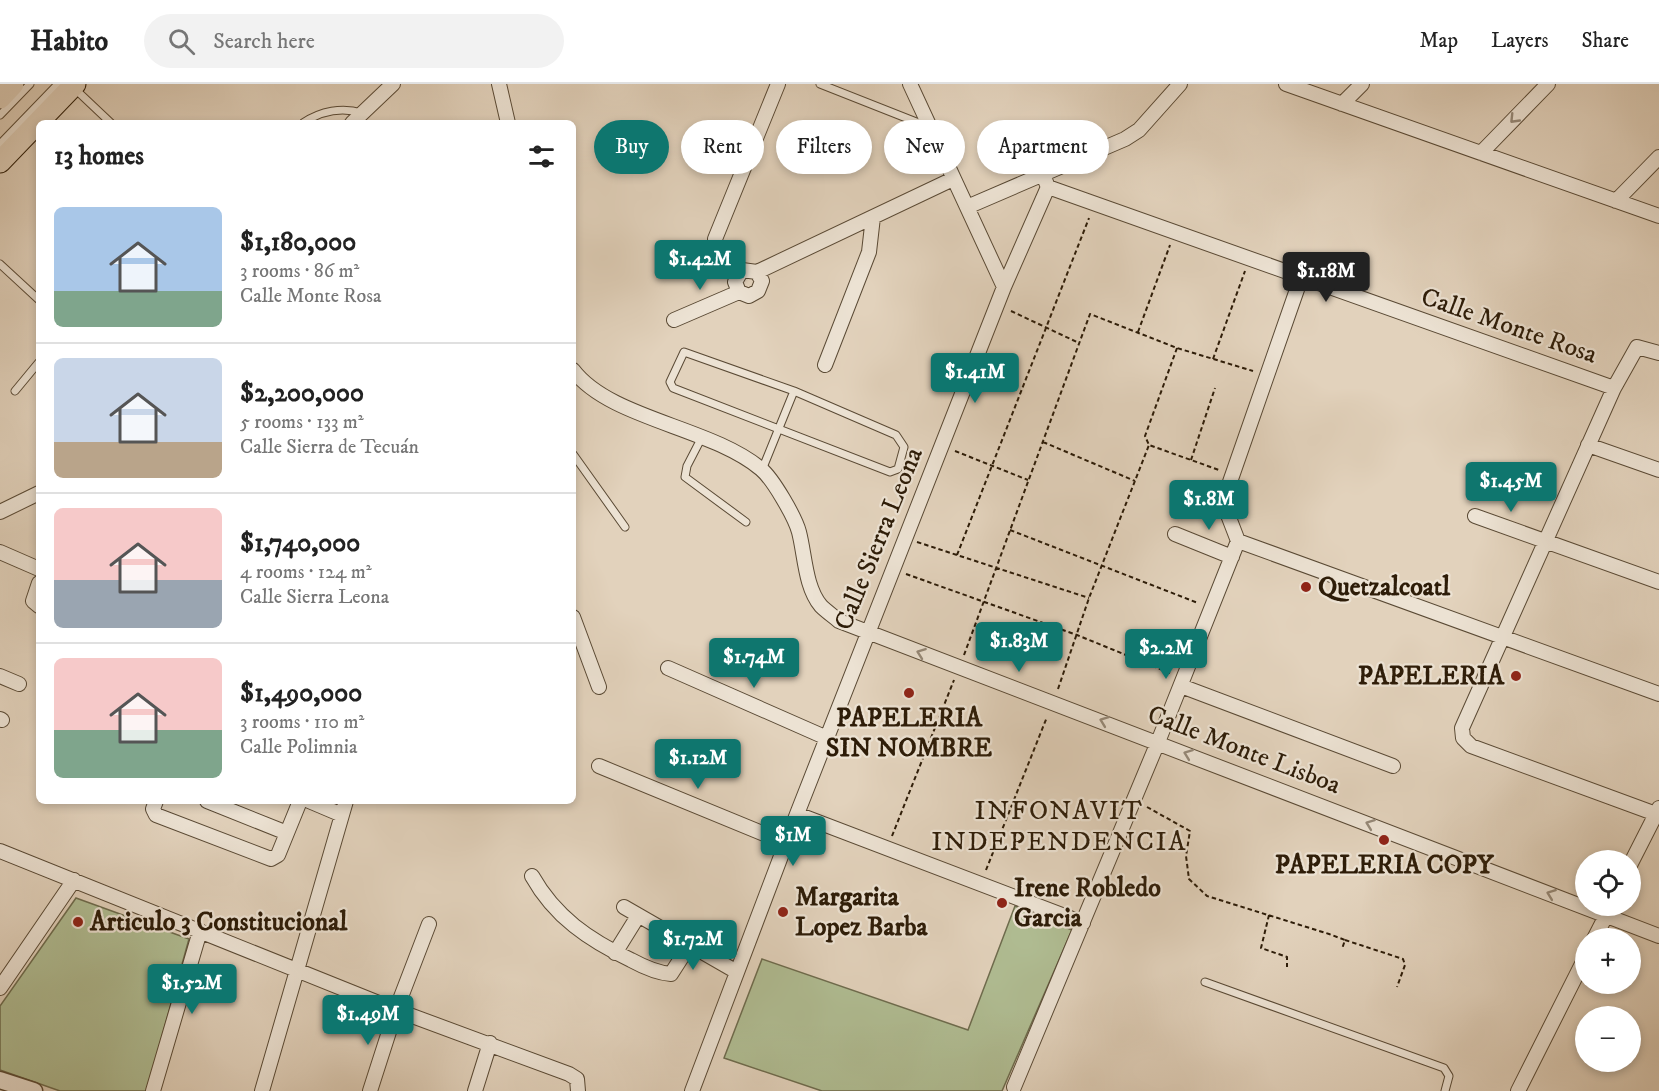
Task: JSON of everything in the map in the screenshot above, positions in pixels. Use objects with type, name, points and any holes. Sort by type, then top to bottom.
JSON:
[{"type":"main road","points":[[0,98],[13,84]]},
{"type":"main road","points":[[37,120],[68,85]]},
{"type":"main road","points":[[0,162],[36,121]]},
{"type":"street","points":[[357,118],[393,84]]},
{"type":"street","points":[[500,84],[507,120]]},
{"type":"street","points":[[738,273],[720,258],[715,239],[778,84]]},
{"type":"street","points":[[910,84],[926,120]]},
{"type":"street","points":[[967,207],[1046,181],[1125,139],[1139,130],[1180,84]]},
{"type":"street","points":[[1286,84],[1659,216]]},
{"type":"street","points":[[1342,104],[1362,84]]},
{"type":"street","points":[[1481,153],[1548,84]]},
{"type":"street","points":[[1616,201],[1659,157]]},
{"type":"street","points":[[951,174],[1004,287]]},
{"type":"street","points":[[757,272],[953,178]]},
{"type":"street","name":"Calle Monte Rosa","points":[[1046,181],[1095,204],[1614,388],[1637,347],[1659,352]]},
{"type":"street","name":"Calle Sierra Leona","points":[[692,1091],[796,814],[1046,181]]},
{"type":"street","points":[[825,365],[869,252],[873,217]]},
{"type":"street","points":[[747,268],[757,272],[762,281],[758,291],[748,296],[739,291],[735,282],[738,273],[747,268]]},
{"type":"street","points":[[1014,1087],[1239,541],[1223,502],[1301,278]]},
{"type":"street","points":[[674,320],[739,291]]},
{"type":"street","name":"Calle Monte Lisboa","points":[[576,374],[584,385],[615,403],[702,437],[738,454],[762,470],[798,529],[811,585],[820,605],[838,621],[1575,899]]},
{"type":"street","points":[[1614,388],[1462,728],[1463,738],[1471,746],[1657,810],[1637,850]]},
{"type":"street","points":[[1588,445],[1659,470]]},
{"type":"street","points":[[0,512],[36,495]]},
{"type":"street","points":[[1475,516],[1659,582]]},
{"type":"street","points":[[1175,534],[1232,557]]},
{"type":"street","points":[[1239,541],[1659,694]]},
{"type":"street","points":[[0,552],[36,568]]},
{"type":"street","points":[[576,625],[599,687]]},
{"type":"street","points":[[668,668],[827,738]]},
{"type":"street","points":[[0,676],[19,684]]},
{"type":"street","points":[[1182,682],[1393,766]]},
{"type":"street","points":[[599,766],[786,843]]},
{"type":"street","points":[[155,804],[153,809],[156,815],[274,859],[278,855],[299,804]]},
{"type":"street","points":[[214,804],[287,834]]},
{"type":"street","points":[[262,1091],[344,808],[324,804]]},
{"type":"street","points":[[796,814],[1083,923]]},
{"type":"street","points":[[0,851],[396,1010],[490,1043],[577,1085]]},
{"type":"street","points":[[532,876],[545,897],[566,920],[615,952],[639,964],[671,974],[689,946]]},
{"type":"street","points":[[0,988],[74,880]]},
{"type":"street","points":[[624,907],[737,972]]},
{"type":"street","points":[[615,952],[638,915]]},
{"type":"street","name":"Calle Monte Lisboa","points":[[1618,916],[1659,936]]},
{"type":"street","points":[[370,1091],[396,1010],[429,924]]},
{"type":"street","points":[[153,1091],[200,931]]},
{"type":"street","points":[[1518,1091],[1575,978]]},
{"type":"street","points":[[476,1091],[490,1043]]},
{"type":"street","points":[[0,1080],[34,1091]]},
{"type":"lane","points":[[0,115],[30,84]]},
{"type":"lane","points":[[820,84],[909,120]]},
{"type":"lane","points":[[0,144],[68,85],[108,120]]},
{"type":"lane","points":[[310,120],[329,111],[350,109],[357,118]]},
{"type":"lane","points":[[0,264],[36,297]]},
{"type":"lane","points":[[689,352],[794,391],[896,435],[904,447],[904,456],[898,469],[890,472],[673,388],[670,382],[680,356],[689,352]]},
{"type":"lane","points":[[15,392],[36,366]]},
{"type":"lane","points":[[762,470],[777,428],[794,391]]},
{"type":"lane","points":[[702,437],[687,466],[685,477],[746,522]]},
{"type":"lane","points":[[576,458],[625,527]]},
{"type":"lane","points":[[1205,982],[1444,1068],[1449,1076],[1445,1091]]},
{"type":"path","points":[[957,555],[1095,204]]},
{"type":"path","points":[[1138,332],[1174,232]]},
{"type":"path","points":[[1213,359],[1250,259]]},
{"type":"path","points":[[998,304],[1079,343]]},
{"type":"path","points":[[887,849],[959,668],[1090,314],[1177,348],[1267,376]]},
{"type":"path","points":[[980,884],[1053,702],[1089,598],[1149,445],[1145,436],[1177,348]]},
{"type":"path","points":[[1191,460],[1215,388]]},
{"type":"path","points":[[1042,442],[1135,481]]},
{"type":"path","points":[[1149,445],[1233,475]]},
{"type":"path","points":[[942,446],[1028,480]]},
{"type":"path","points":[[1010,529],[1212,608]]},
{"type":"path","points":[[906,538],[1089,598]]},
{"type":"path","points":[[893,569],[1077,635],[1182,682]]},
{"type":"path","points":[[1134,800],[1190,831],[1186,856],[1189,879],[1207,896],[1345,940],[1405,962],[1397,987]]},
{"type":"path","points":[[1269,915],[1261,948],[1287,957],[1287,967]]},
{"type":"path","points":[[1342,949],[1345,940]]},
{"type":"green space","points":[[76,898],[189,939],[147,1091],[60,1091],[0,1070],[0,1006]]},
{"type":"green space","points":[[1015,906],[1072,930],[1002,1091],[822,1091],[724,1058],[762,959],[968,1030]]},
{"type":"place","name":"Quetzalcoatl","points":[[1306,587]]},
{"type":"place","name":"PAPELERIA","points":[[1516,676]]},
{"type":"place","name":"PAPELERIA SIN NOMBRE","points":[[909,693]]},
{"type":"place","name":"PAPELERIA COPY","points":[[1384,840]]},
{"type":"place","name":"Irene Robledo Garcia","points":[[1002,903]]},
{"type":"place","name":"Margarita Lopez Barba","points":[[783,912]]},
{"type":"place","name":"Articulo 3 Constitucional","points":[[78,922]]},
{"type":"district","name":"INFONAVIT INDEPENDENCIA","points":[[1059,826]]}]
